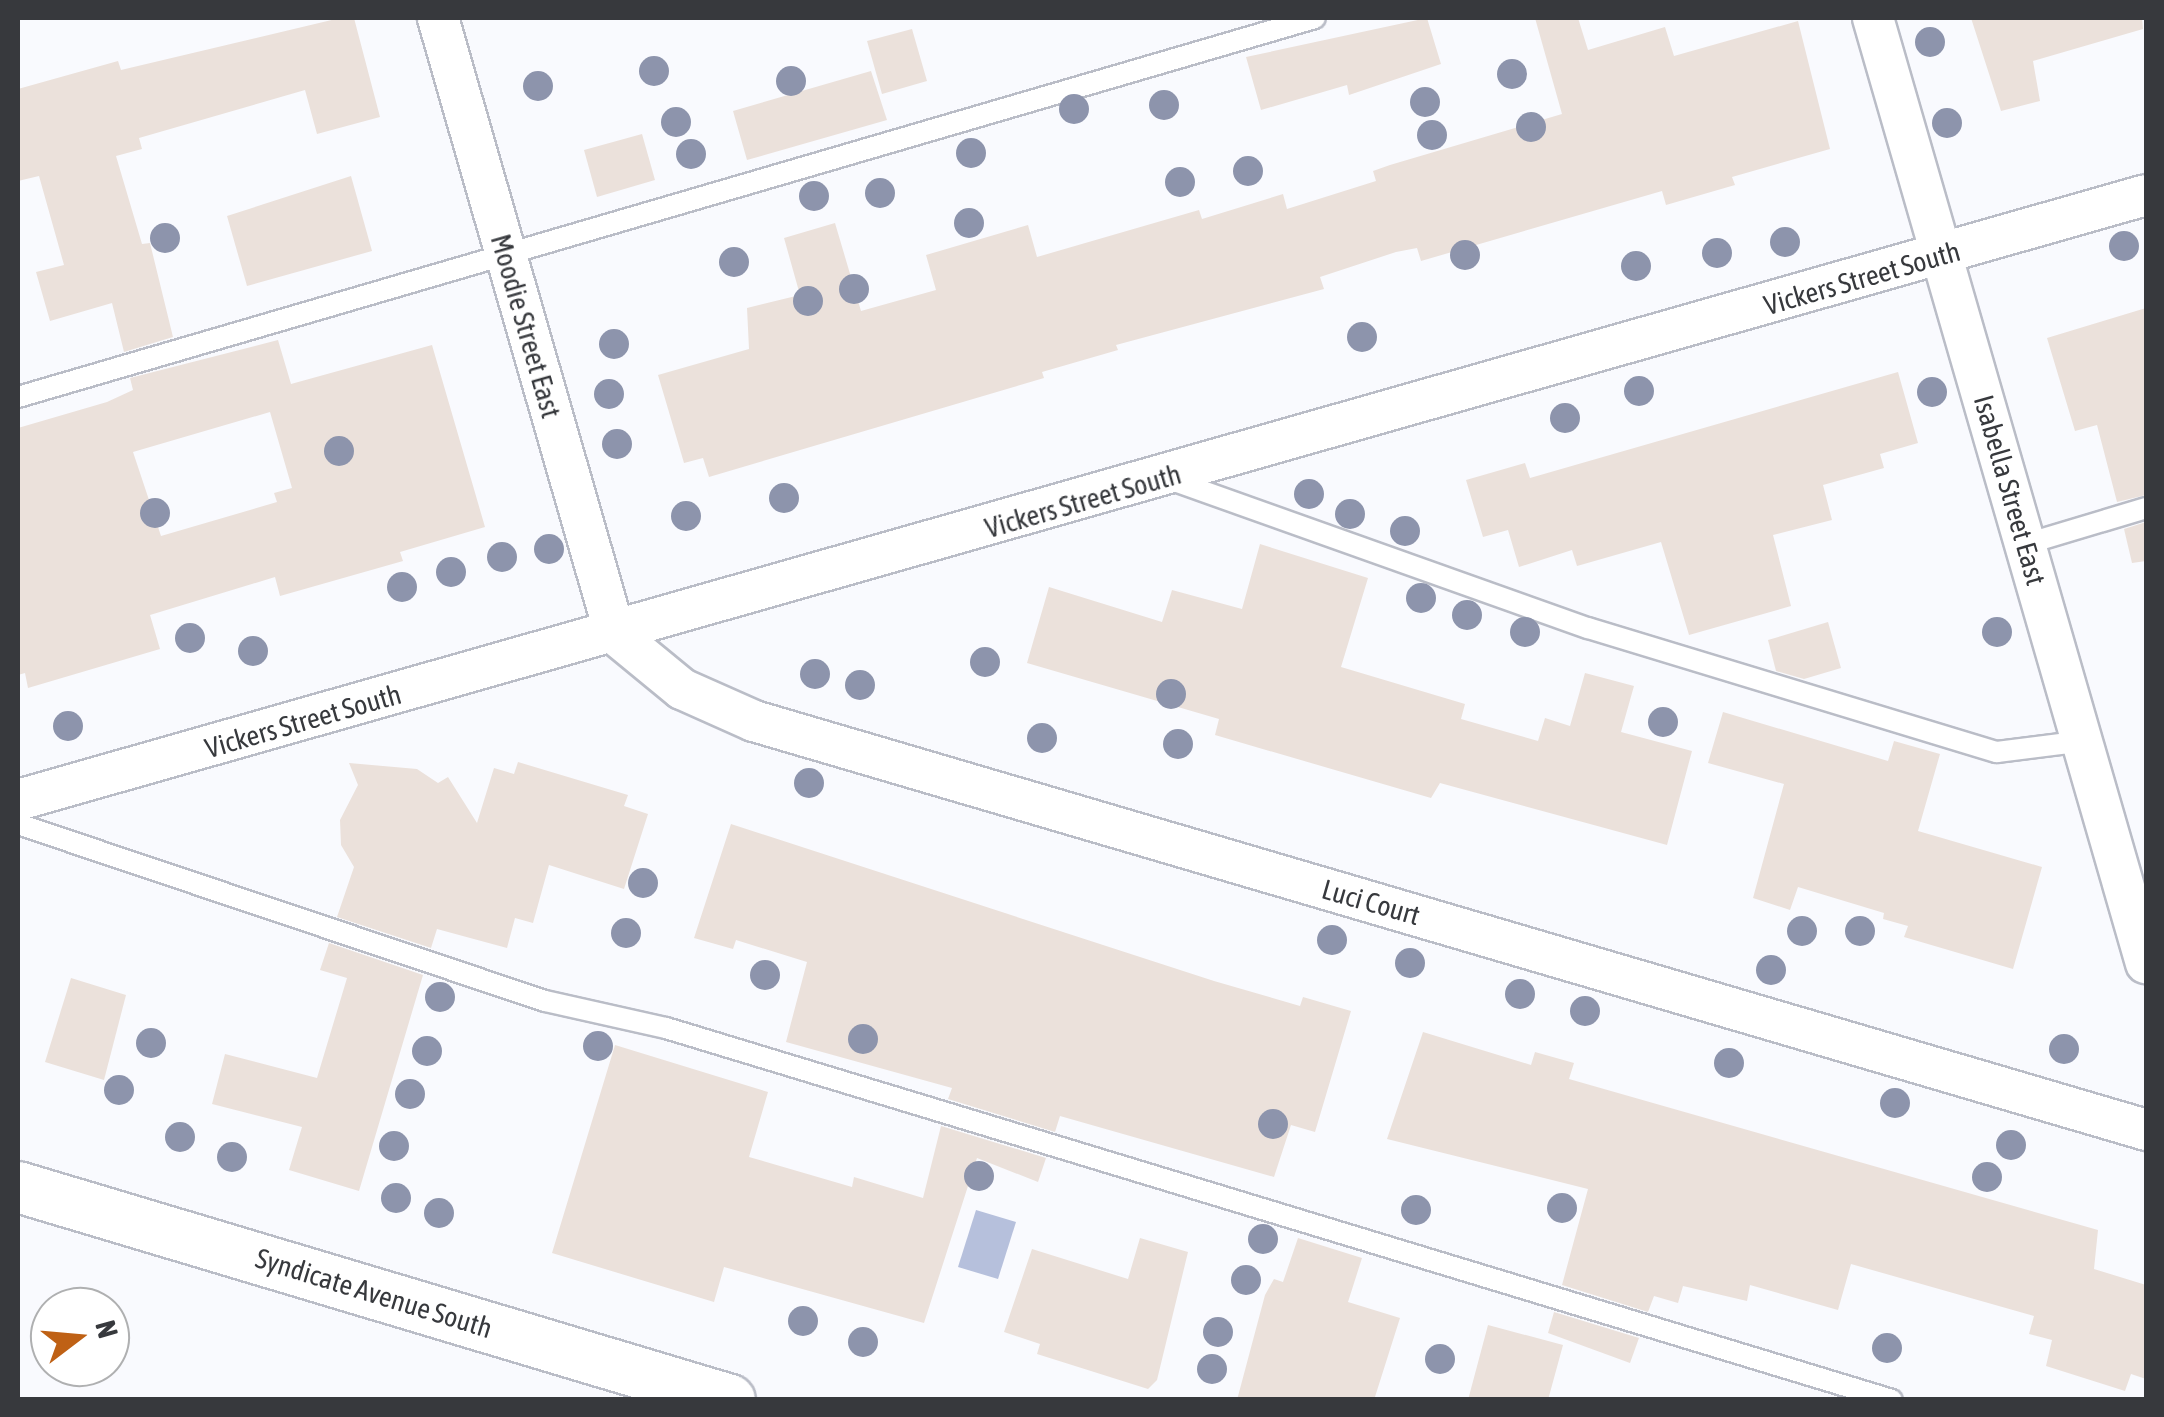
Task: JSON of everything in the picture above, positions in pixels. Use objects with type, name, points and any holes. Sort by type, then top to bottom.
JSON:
[{"type":"street","name":"Moodie Street East","points":[[438,18],[615,634]]},
{"type":"street","name":"Isabella Street East","points":[[1873,18],[2084,741],[2128,826],[2146,963]]},
{"type":"street","name":"Vickers Street South","points":[[18,800],[615,634],[2146,196]]},
{"type":"street","name":"Luci Court","points":[[615,634],[682,689],[754,721],[2146,1130]]},
{"type":"street","name":"Syndicate Avenue South","points":[[18,1187],[730,1400]]},
{"type":"lane","points":[[18,397],[1315,18]]},
{"type":"lane","points":[[1164,477],[1588,628],[1997,752],[2084,741]]},
{"type":"lane","points":[[2026,544],[2146,508]]},
{"type":"lane","points":[[18,824],[545,1000],[666,1028],[1892,1400]]},
{"type":"water","points":[[976,1210],[1016,1222],[998,1279],[958,1267]]},
{"type":"building","points":[[340,18],[354,18],[380,117],[317,134],[305,90],[139,138],[142,149],[116,156],[142,244],[150,243],[173,337],[124,352],[112,303],[50,321],[36,272],[64,265],[39,176],[18,181],[18,89],[118,61],[121,70]]},
{"type":"building","points":[[1427,18],[1441,64],[1349,95],[1347,85],[1261,110],[1246,57]]},
{"type":"building","points":[[1535,18],[1578,18],[1588,50],[1665,27],[1674,56],[1798,21],[1830,149],[1732,177],[1735,185],[1666,205],[1662,191],[1421,261],[1417,248],[1396,252],[1320,277],[1324,289],[1116,345],[1118,350],[1042,372],[1044,378],[709,477],[703,458],[684,463],[658,375],[749,349],[747,308],[800,295],[784,238],[835,223],[861,311],[936,290],[926,255],[1028,225],[1037,257],[1199,210],[1202,219],[1283,194],[1287,209],[1376,181],[1373,171],[1390,165],[1562,114]]},
{"type":"building","points":[[1971,18],[2142,18],[2143,29],[2033,61],[2040,101],[2001,111]]},
{"type":"building","points":[[912,29],[927,81],[882,94],[867,41]]},
{"type":"building","points":[[871,71],[887,120],[747,160],[733,111]]},
{"type":"building","points":[[642,134],[655,180],[597,197],[584,150]]},
{"type":"building","points":[[351,176],[372,251],[247,286],[227,216]]},
{"type":"building","points":[[2146,308],[2146,495],[2117,502],[2097,425],[2075,431],[2047,338]]},
{"type":"building","points":[[278,340],[291,384],[432,345],[485,527],[400,552],[403,561],[280,596],[275,577],[150,615],[160,649],[28,688],[25,673],[18,675],[18,428],[107,402],[133,390],[130,378]],"holes":[[[270,412],[292,488],[274,493],[277,502],[161,536],[133,452]]]},
{"type":"building","points":[[1898,372],[1918,443],[1880,454],[1884,468],[1823,485],[1832,520],[1773,535],[1791,606],[1689,635],[1661,542],[1577,566],[1572,550],[1519,567],[1508,530],[1483,537],[1466,480],[1525,463],[1530,478]]},
{"type":"building","points":[[2146,522],[2146,561],[2132,563],[2124,529]]},
{"type":"building","points":[[1260,544],[1368,578],[1341,667],[1465,704],[1461,719],[1538,741],[1545,718],[1570,726],[1585,673],[1634,686],[1621,732],[1692,751],[1667,845],[1440,783],[1431,798],[1215,735],[1219,719],[1027,663],[1049,587],[1162,622],[1172,590],[1242,609]]},
{"type":"building","points":[[1828,622],[1841,668],[1804,679],[1776,671],[1768,640]]},
{"type":"building","points":[[1723,712],[1888,761],[1894,741],[1940,754],[1918,831],[2042,867],[2013,969],[1904,937],[1908,926],[1883,919],[1884,913],[1798,887],[1790,910],[1753,898],[1784,784],[1708,763]]},
{"type":"building","points":[[518,762],[628,795],[624,806],[648,814],[624,889],[549,865],[533,923],[515,918],[507,948],[437,929],[431,948],[337,917],[354,867],[341,845],[340,820],[358,785],[349,763],[417,769],[438,783],[448,777],[477,823],[494,768],[514,774]]},
{"type":"building","points":[[731,824],[1214,981],[1300,1006],[1303,997],[1351,1011],[1315,1132],[1291,1125],[1274,1177],[1060,1116],[1055,1132],[948,1099],[952,1088],[786,1042],[807,962],[736,940],[733,949],[694,938]]},
{"type":"building","points":[[329,943],[423,975],[359,1191],[289,1170],[302,1127],[212,1104],[225,1054],[317,1078],[347,978],[320,970]]},
{"type":"building","points":[[71,978],[126,995],[104,1080],[45,1062]]},
{"type":"building","points":[[1423,1032],[1531,1065],[1535,1052],[1574,1063],[1569,1079],[2098,1230],[2094,1269],[2146,1285],[2146,1379],[2131,1374],[2125,1391],[2046,1366],[2052,1340],[2029,1334],[2034,1316],[1851,1264],[1838,1310],[1750,1285],[1747,1301],[1683,1286],[1678,1303],[1654,1296],[1648,1312],[1562,1285],[1588,1189],[1387,1139]]},
{"type":"building","points":[[615,1045],[768,1092],[749,1157],[852,1187],[854,1177],[923,1198],[941,1126],[1046,1158],[1038,1182],[977,1158],[924,1323],[724,1267],[714,1302],[552,1253]]},
{"type":"building","points":[[1140,1238],[1188,1252],[1157,1380],[1148,1389],[1037,1354],[1040,1344],[1004,1332],[1032,1249],[1128,1279]]},
{"type":"building","points":[[1298,1238],[1362,1258],[1348,1302],[1400,1318],[1374,1400],[1237,1400],[1265,1295],[1274,1279],[1283,1282]]},
{"type":"building","points":[[1554,1312],[1639,1338],[1630,1363],[1548,1333]]},
{"type":"building","points":[[1488,1325],[1563,1345],[1548,1400],[1468,1400]]}]
